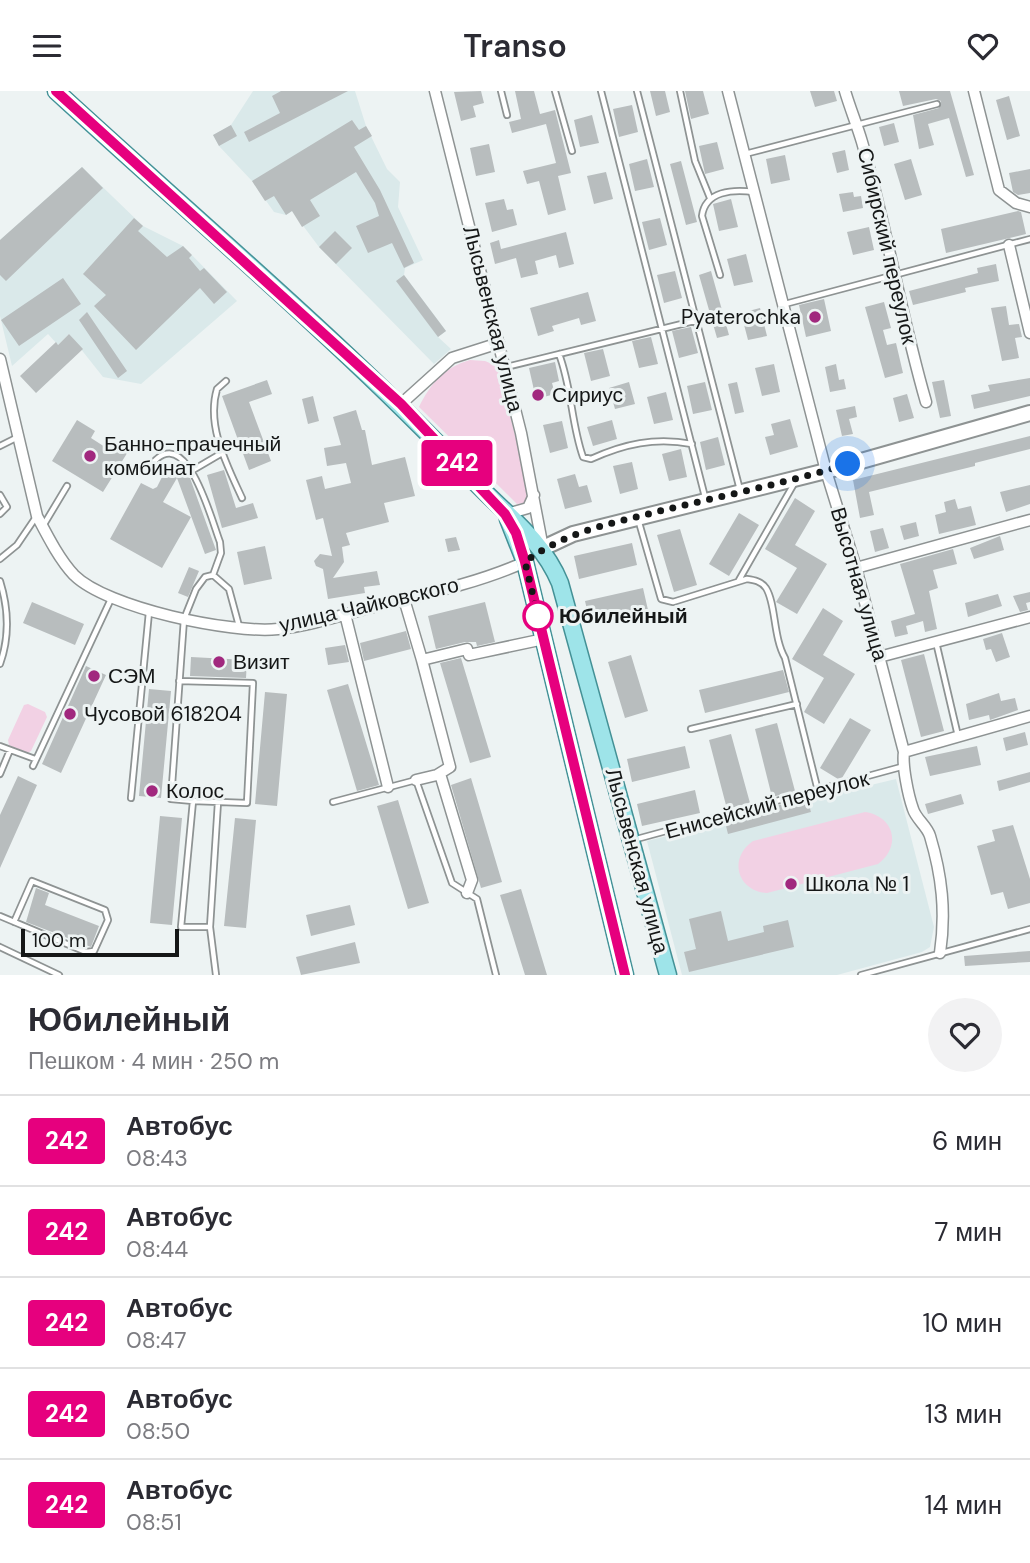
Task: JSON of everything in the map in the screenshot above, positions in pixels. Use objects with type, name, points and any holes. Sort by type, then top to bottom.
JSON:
[{"type":"main road","points":[[56,91],[401,404],[505,514]]},
{"type":"main road","name":"Лысьвенская улица","points":[[505,514],[543,548],[560,583],[668,975]]},
{"type":"main road","name":"Лысьвенская улица","points":[[505,514],[516,533],[525,562],[625,975]]},
{"type":"main road","points":[[525,562],[543,548]]},
{"type":"street","name":"Лысьвенская улица","points":[[435,91],[505,367],[534,494],[543,548]]},
{"type":"street","name":"Высотная улица","points":[[728,91],[826,471],[856,568],[904,752],[901,767],[908,781],[913,810],[929,832],[943,888],[944,924],[940,953]]},
{"type":"street","name":"Сибирский переулок","points":[[845,91],[854,124],[861,138],[905,330],[926,402]]},
{"type":"street","points":[[974,91],[999,190],[1016,203],[1030,207]]},
{"type":"street","points":[[1009,245],[1030,333]]},
{"type":"street","points":[[401,404],[452,358],[499,343]]},
{"type":"street","name":"улица Чайковского","points":[[0,359],[37,516],[43,527],[75,576],[112,597],[149,612],[240,627],[277,629],[493,575],[525,562]]},
{"type":"street","points":[[543,548],[573,534],[637,516],[826,471],[1030,413]]},
{"type":"street","points":[[505,514],[528,508],[534,494]]},
{"type":"street","points":[[856,568],[1030,520]]},
{"type":"street","points":[[404,599],[450,767],[416,781]]},
{"type":"street","points":[[345,614],[388,787]]},
{"type":"street","points":[[879,657],[1030,617]]},
{"type":"street","points":[[422,660],[467,649],[469,655],[544,639]]},
{"type":"street","points":[[904,752],[1030,716]]},
{"type":"street","points":[[440,773],[472,880],[467,893]]},
{"type":"lane","points":[[501,91],[507,115]]},
{"type":"lane","points":[[555,91],[572,151]]},
{"type":"lane","points":[[601,91],[706,500]]},
{"type":"lane","points":[[637,91],[740,491]]},
{"type":"lane","points":[[680,91],[695,161],[710,198]]},
{"type":"lane","points":[[745,154],[937,104]]},
{"type":"lane","points":[[720,275],[702,216],[703,207],[710,198],[741,190],[755,192]]},
{"type":"lane","points":[[785,305],[1030,239]]},
{"type":"lane","points":[[505,367],[698,320]]},
{"type":"lane","points":[[559,354],[568,375],[576,438],[583,457],[591,459],[610,451],[656,440],[692,444]]},
{"type":"lane","points":[[226,381],[217,389],[214,401],[222,453],[242,498]]},
{"type":"lane","points":[[0,446],[19,437]]},
{"type":"lane","points":[[193,470],[222,453]]},
{"type":"lane","points":[[147,471],[152,463],[167,455],[179,456],[193,470],[220,542],[220,554],[213,575]]},
{"type":"lane","points":[[738,581],[797,478]]},
{"type":"lane","points":[[43,527],[67,486]]},
{"type":"lane","points":[[0,495],[7,507],[0,514]]},
{"type":"lane","points":[[0,559],[17,545],[37,516]]},
{"type":"lane","points":[[637,516],[661,599],[673,602],[738,581],[759,581],[767,589],[778,644],[785,658],[818,791]]},
{"type":"lane","points":[[179,681],[253,683],[247,803],[171,799],[179,681],[184,619],[196,589],[205,577],[213,575]]},
{"type":"lane","points":[[213,575],[229,589],[240,627]]},
{"type":"lane","points":[[0,581],[6,601],[9,639],[0,664]]},
{"type":"lane","points":[[33,766],[112,597]]},
{"type":"lane","points":[[131,798],[149,612]]},
{"type":"lane","points":[[936,642],[958,737]]},
{"type":"lane","points":[[691,729],[797,704]]},
{"type":"lane","points":[[0,746],[36,759]]},
{"type":"lane","points":[[0,773],[10,750]]},
{"type":"lane","name":"Енисейский переулок","points":[[632,840],[901,767]]},
{"type":"lane","points":[[333,801],[416,781],[452,883],[477,899],[496,975]]},
{"type":"lane","points":[[194,801],[181,927],[210,927]]},
{"type":"lane","points":[[216,975],[210,927],[218,801]]},
{"type":"lane","points":[[0,916],[14,922],[86,952],[94,951],[108,920],[108,913],[32,881],[14,922]]},
{"type":"lane","points":[[861,975],[1030,929]]},
{"type":"lane","points":[[0,947],[59,975]]},
{"type":"shaded area","points":[[253,91],[355,91],[366,126],[387,169],[400,182],[398,207],[423,260],[405,268],[404,275],[446,331],[438,337],[451,349],[434,364],[319,247],[292,211],[286,215],[274,212],[252,181],[219,146],[213,135],[231,125]]},
{"type":"shaded area","points":[[82,167],[143,226],[183,246],[237,301],[141,384],[103,377],[69,334],[58,345],[48,334],[12,366],[0,316],[0,240]]},
{"type":"shaded area","points":[[470,360],[485,361],[497,366],[530,493],[528,502],[517,504],[419,407],[439,377]]},
{"type":"shaded area","points":[[28,704],[45,712],[47,717],[31,751],[27,753],[9,745],[8,740],[24,705]]},
{"type":"shaded area","name":"Школа № 1","points":[[896,779],[934,927],[930,947],[922,952],[837,975],[682,975],[647,841],[725,822],[811,812],[808,800]]},
{"type":"shaded area","points":[[865,812],[883,819],[891,833],[890,849],[878,864],[767,893],[749,886],[739,873],[740,856],[753,841]]},
{"type":"building","points":[[281,91],[348,91],[249,142],[244,132],[280,113],[272,96]]},
{"type":"building","points":[[481,91],[484,103],[473,106],[476,117],[461,121],[454,92]]},
{"type":"building","points":[[515,91],[534,91],[540,114],[555,110],[571,173],[558,176],[566,210],[548,215],[539,181],[527,184],[523,171],[556,163],[546,124],[512,133],[509,122],[521,119]]},
{"type":"building","points":[[650,91],[665,91],[670,112],[656,116]]},
{"type":"building","points":[[685,91],[703,91],[709,114],[691,119]]},
{"type":"building","points":[[810,91],[834,91],[837,101],[815,107]]},
{"type":"building","points":[[899,91],[950,91],[974,175],[966,177],[949,118],[928,124],[934,145],[919,149],[913,115],[939,108],[941,101],[936,99],[903,106]]},
{"type":"building","points":[[1009,96],[1020,136],[1007,140],[996,100]]},
{"type":"building","points":[[632,105],[638,132],[619,137],[613,109]]},
{"type":"building","points":[[592,115],[599,143],[580,147],[574,120]]},
{"type":"building","points":[[352,120],[359,130],[366,126],[372,136],[354,147],[380,190],[414,263],[404,268],[392,243],[368,253],[356,226],[379,216],[375,203],[356,172],[310,200],[320,216],[302,227],[292,211],[286,215],[274,196],[265,201],[252,181]]},
{"type":"building","points":[[894,123],[899,142],[884,146],[879,127]]},
{"type":"building","points":[[231,125],[237,136],[219,146],[213,135]]},
{"type":"building","points":[[717,142],[724,169],[705,174],[699,146]]},
{"type":"building","points":[[489,144],[495,172],[476,176],[470,148]]},
{"type":"building","points":[[845,150],[849,170],[837,173],[832,153]]},
{"type":"building","points":[[785,155],[790,180],[771,184],[766,159]]},
{"type":"building","points":[[647,159],[654,187],[635,191],[629,164]]},
{"type":"building","points":[[911,159],[922,195],[905,200],[894,164]]},
{"type":"building","points":[[681,161],[697,222],[686,225],[670,164]]},
{"type":"building","points":[[82,167],[103,188],[6,281],[0,275],[0,240]]},
{"type":"building","points":[[1030,169],[1030,193],[1018,195],[1013,192],[1009,173]]},
{"type":"building","points":[[606,172],[613,199],[594,204],[587,176]]},
{"type":"building","points":[[853,192],[854,197],[861,196],[863,208],[843,212],[839,194]]},
{"type":"building","points":[[504,199],[507,210],[513,209],[517,225],[492,232],[485,203]]},
{"type":"building","points":[[731,199],[738,227],[719,231],[713,204]]},
{"type":"building","points":[[1021,212],[1026,234],[946,253],[941,229]]},
{"type":"building","points":[[134,218],[143,226],[138,231],[167,257],[183,246],[192,255],[189,258],[200,271],[204,268],[227,292],[214,304],[200,288],[136,350],[94,306],[106,295],[83,274]]},
{"type":"building","points":[[660,218],[667,245],[649,250],[642,222]]},
{"type":"building","points":[[869,227],[874,250],[853,255],[847,232]]},
{"type":"building","points":[[335,231],[352,248],[336,264],[319,247]]},
{"type":"building","points":[[566,232],[574,264],[559,268],[556,255],[535,261],[538,274],[521,278],[516,258],[495,264],[490,243],[499,240],[501,249]]},
{"type":"building","points":[[746,254],[753,282],[734,286],[727,259]]},
{"type":"building","points":[[996,264],[999,281],[965,288],[966,292],[913,305],[909,291],[978,273],[977,268]]},
{"type":"building","points":[[675,271],[682,298],[664,303],[657,275]]},
{"type":"building","points":[[711,271],[729,335],[717,338],[699,275]]},
{"type":"building","points":[[404,275],[446,331],[438,337],[396,281]]},
{"type":"building","points":[[63,278],[81,304],[19,346],[1,320]]},
{"type":"building","points":[[588,292],[596,321],[581,325],[579,318],[552,326],[554,331],[538,336],[530,308]]},
{"type":"building","name":"Pyaterochka","points":[[824,299],[831,331],[806,337],[799,305]]},
{"type":"building","points":[[884,302],[891,328],[883,330],[887,345],[896,343],[903,373],[885,378],[865,307]]},
{"type":"building","points":[[1006,306],[1009,325],[1019,324],[1022,337],[1015,338],[1019,358],[1002,361],[991,308]]},
{"type":"building","points":[[760,308],[767,336],[748,340],[741,313]]},
{"type":"building","points":[[87,312],[127,371],[118,378],[79,320]]},
{"type":"building","points":[[691,327],[698,353],[679,358],[672,331]]},
{"type":"building","points":[[69,334],[83,349],[36,393],[20,376],[56,342],[58,345]]},
{"type":"building","points":[[651,337],[658,364],[639,368],[632,341]]},
{"type":"building","points":[[603,349],[610,376],[591,381],[584,353]]},
{"type":"building","points":[[555,362],[559,381],[552,383],[555,394],[536,399],[529,368]]},
{"type":"building","points":[[774,364],[780,392],[762,396],[755,368]]},
{"type":"building","points":[[836,364],[839,380],[844,379],[846,389],[830,392],[825,367]]},
{"type":"building","points":[[1030,378],[1030,396],[974,409],[971,395],[990,391],[988,385]]},
{"type":"building","points":[[267,380],[272,394],[249,402],[271,461],[249,470],[222,396]]},
{"type":"building","points":[[944,380],[951,416],[940,418],[932,382]]},
{"type":"building","points":[[629,382],[635,404],[615,409],[609,388]]},
{"type":"building","points":[[705,382],[712,410],[693,414],[687,386]]},
{"type":"building","points":[[737,382],[744,412],[735,414],[728,384]]},
{"type":"building","points":[[666,392],[673,420],[654,424],[647,397]]},
{"type":"building","points":[[907,394],[914,418],[899,422],[893,398]]},
{"type":"building","points":[[313,396],[319,421],[308,424],[302,399]]},
{"type":"building","points":[[855,406],[857,417],[849,419],[853,434],[842,436],[836,410]]},
{"type":"building","points":[[356,410],[362,430],[365,430],[372,465],[405,457],[415,496],[384,503],[389,522],[346,533],[350,545],[342,547],[344,562],[333,578],[377,571],[380,585],[364,587],[365,593],[328,599],[323,569],[316,566],[314,561],[320,554],[332,556],[323,518],[316,520],[306,480],[322,476],[325,489],[351,483],[346,463],[327,466],[324,448],[341,445],[333,417]]},
{"type":"building","points":[[790,419],[798,447],[770,455],[765,437],[774,435],[771,424]]},
{"type":"building","name":"Банно-прачечный комбинат","points":[[77,420],[95,431],[91,438],[105,447],[109,439],[129,450],[103,492],[52,461]]},
{"type":"building","points":[[612,420],[617,439],[593,446],[587,427]]},
{"type":"building","points":[[562,421],[568,448],[550,453],[543,425]]},
{"type":"building","points":[[1030,436],[1030,449],[975,463],[975,466],[869,492],[874,515],[860,518],[853,480]]},
{"type":"building","points":[[718,437],[725,465],[706,470],[700,442]]},
{"type":"building","points":[[681,449],[687,477],[669,481],[662,454]]},
{"type":"building","points":[[632,462],[638,489],[620,494],[613,466]]},
{"type":"building","points":[[167,467],[180,473],[185,471],[190,478],[216,550],[205,554],[177,478],[163,502],[191,517],[162,568],[110,539],[141,483],[153,489],[157,487]]},
{"type":"building","points":[[224,470],[236,508],[253,503],[258,518],[222,528],[207,475]]},
{"type":"building","points":[[575,474],[579,487],[587,485],[592,502],[565,509],[557,479]]},
{"type":"building","points":[[1030,485],[1030,504],[1006,512],[1000,492]]},
{"type":"building","points":[[795,498],[815,511],[795,545],[827,564],[797,614],[776,602],[797,568],[765,549]]},
{"type":"building","points":[[955,499],[958,509],[971,506],[976,525],[939,534],[935,515],[946,512],[944,502]]},
{"type":"building","points":[[739,513],[759,525],[729,576],[709,564]]},
{"type":"building","points":[[916,522],[919,536],[904,540],[900,526]]},
{"type":"building","points":[[883,528],[889,548],[875,552],[870,531]]},
{"type":"building","points":[[680,529],[697,585],[674,592],[657,535]]},
{"type":"building","points":[[1000,536],[1004,550],[974,559],[970,548]]},
{"type":"building","points":[[456,537],[460,550],[448,552],[445,539]]},
{"type":"building","points":[[632,543],[637,565],[579,579],[574,556]]},
{"type":"building","points":[[265,546],[272,579],[244,585],[237,552]]},
{"type":"building","points":[[953,549],[957,564],[933,570],[938,588],[929,591],[937,629],[925,632],[923,621],[906,626],[908,634],[895,637],[891,621],[915,614],[900,564]]},
{"type":"building","points":[[189,567],[199,571],[188,597],[178,593]]},
{"type":"building","points":[[643,588],[648,610],[590,623],[585,601]]},
{"type":"building","points":[[1030,592],[1030,602],[1026,603],[1028,610],[1020,612],[1013,596]]},
{"type":"building","points":[[998,594],[1002,606],[968,617],[965,603]]},
{"type":"building","points":[[32,602],[84,624],[75,645],[23,623]]},
{"type":"building","points":[[485,602],[495,642],[477,646],[476,642],[465,642],[436,649],[428,616]]},
{"type":"building","points":[[823,608],[843,621],[823,655],[855,674],[824,724],[804,712],[824,678],[792,659]]},
{"type":"building","points":[[406,631],[411,649],[364,661],[360,643]]},
{"type":"building","points":[[1002,633],[1010,657],[996,662],[991,649],[986,650],[983,639]]},
{"type":"building","points":[[345,645],[349,662],[328,665],[325,648]]},
{"type":"building","points":[[924,654],[944,731],[921,737],[901,660]]},
{"type":"building","points":[[631,655],[648,711],[625,718],[608,662]]},
{"type":"building","points":[[191,657],[247,660],[246,678],[190,676]]},
{"type":"building","points":[[461,658],[491,757],[470,763],[440,663]]},
{"type":"building","points":[[86,666],[106,675],[61,773],[42,764]]},
{"type":"building","points":[[783,670],[789,692],[705,713],[699,690]]},
{"type":"building","points":[[348,684],[379,785],[357,791],[327,690]]},
{"type":"building","points":[[149,689],[171,691],[161,798],[139,796]]},
{"type":"building","points":[[265,692],[287,694],[277,806],[255,804]]},
{"type":"building","points":[[999,693],[1001,701],[1015,698],[1018,710],[990,720],[989,715],[969,720],[966,704]]},
{"type":"building","points":[[850,718],[871,730],[842,778],[838,779],[820,768]]},
{"type":"building","points":[[777,723],[795,791],[772,797],[755,729]]},
{"type":"building","points":[[1025,732],[1028,745],[1006,751],[1003,738]]},
{"type":"building","points":[[731,734],[750,803],[727,809],[709,740]]},
{"type":"building","points":[[685,746],[690,768],[632,782],[627,759]]},
{"type":"building","points":[[977,746],[981,765],[930,776],[925,757]]},
{"type":"building","points":[[1030,772],[1030,782],[999,791],[997,781]]},
{"type":"building","points":[[18,776],[37,785],[0,868],[0,815]]},
{"type":"building","points":[[471,778],[502,882],[481,888],[451,785]]},
{"type":"building","points":[[695,790],[700,813],[642,826],[637,804]]},
{"type":"building","points":[[961,794],[964,804],[928,814],[925,804]]},
{"type":"building","points":[[398,800],[429,903],[408,909],[377,806]]},
{"type":"building","points":[[798,800],[798,803],[808,800],[811,812],[728,834],[725,822],[730,819],[776,809],[775,806]]},
{"type":"building","points":[[160,816],[182,818],[172,925],[150,923]]},
{"type":"building","points":[[235,818],[256,820],[246,928],[224,926]]},
{"type":"building","points":[[1013,825],[1030,879],[1030,903],[1008,909],[1003,892],[991,895],[977,846],[995,841],[992,830]]},
{"type":"building","points":[[36,888],[49,893],[45,905],[99,926],[91,947],[26,922]]},
{"type":"building","points":[[521,889],[547,975],[525,975],[500,895]]},
{"type":"building","points":[[350,905],[355,925],[311,936],[306,915]]},
{"type":"building","points":[[721,911],[728,941],[764,932],[763,926],[788,920],[794,947],[689,972],[684,952],[696,949],[689,919]]},
{"type":"building","points":[[355,942],[360,963],[301,975],[296,957]]},
{"type":"building","points":[[1030,951],[1030,962],[965,966],[964,956]]},
{"type":"bus line","name":"242","points":[[56,91],[401,404],[505,514],[521,545],[625,975]]},
{"type":"place","name":"Pyaterochka","points":[[815,317]]},
{"type":"place","name":"Сириус","points":[[538,395]]},
{"type":"place","name":"Банно-прачечный комбинат","points":[[90,456]]},
{"type":"place","name":"Юбилейный","points":[[538,616]]},
{"type":"place","name":"Визит","points":[[219,662]]},
{"type":"place","name":"СЭМ","points":[[94,676]]},
{"type":"place","name":"Чусовой 618204","points":[[70,714]]},
{"type":"place","name":"Колос","points":[[152,791]]},
{"type":"place","name":"Школа № 1","points":[[791,884]]},
{"type":"route","points":[[538,616],[525,562],[543,548],[573,534],[637,516],[848,464]]}]
